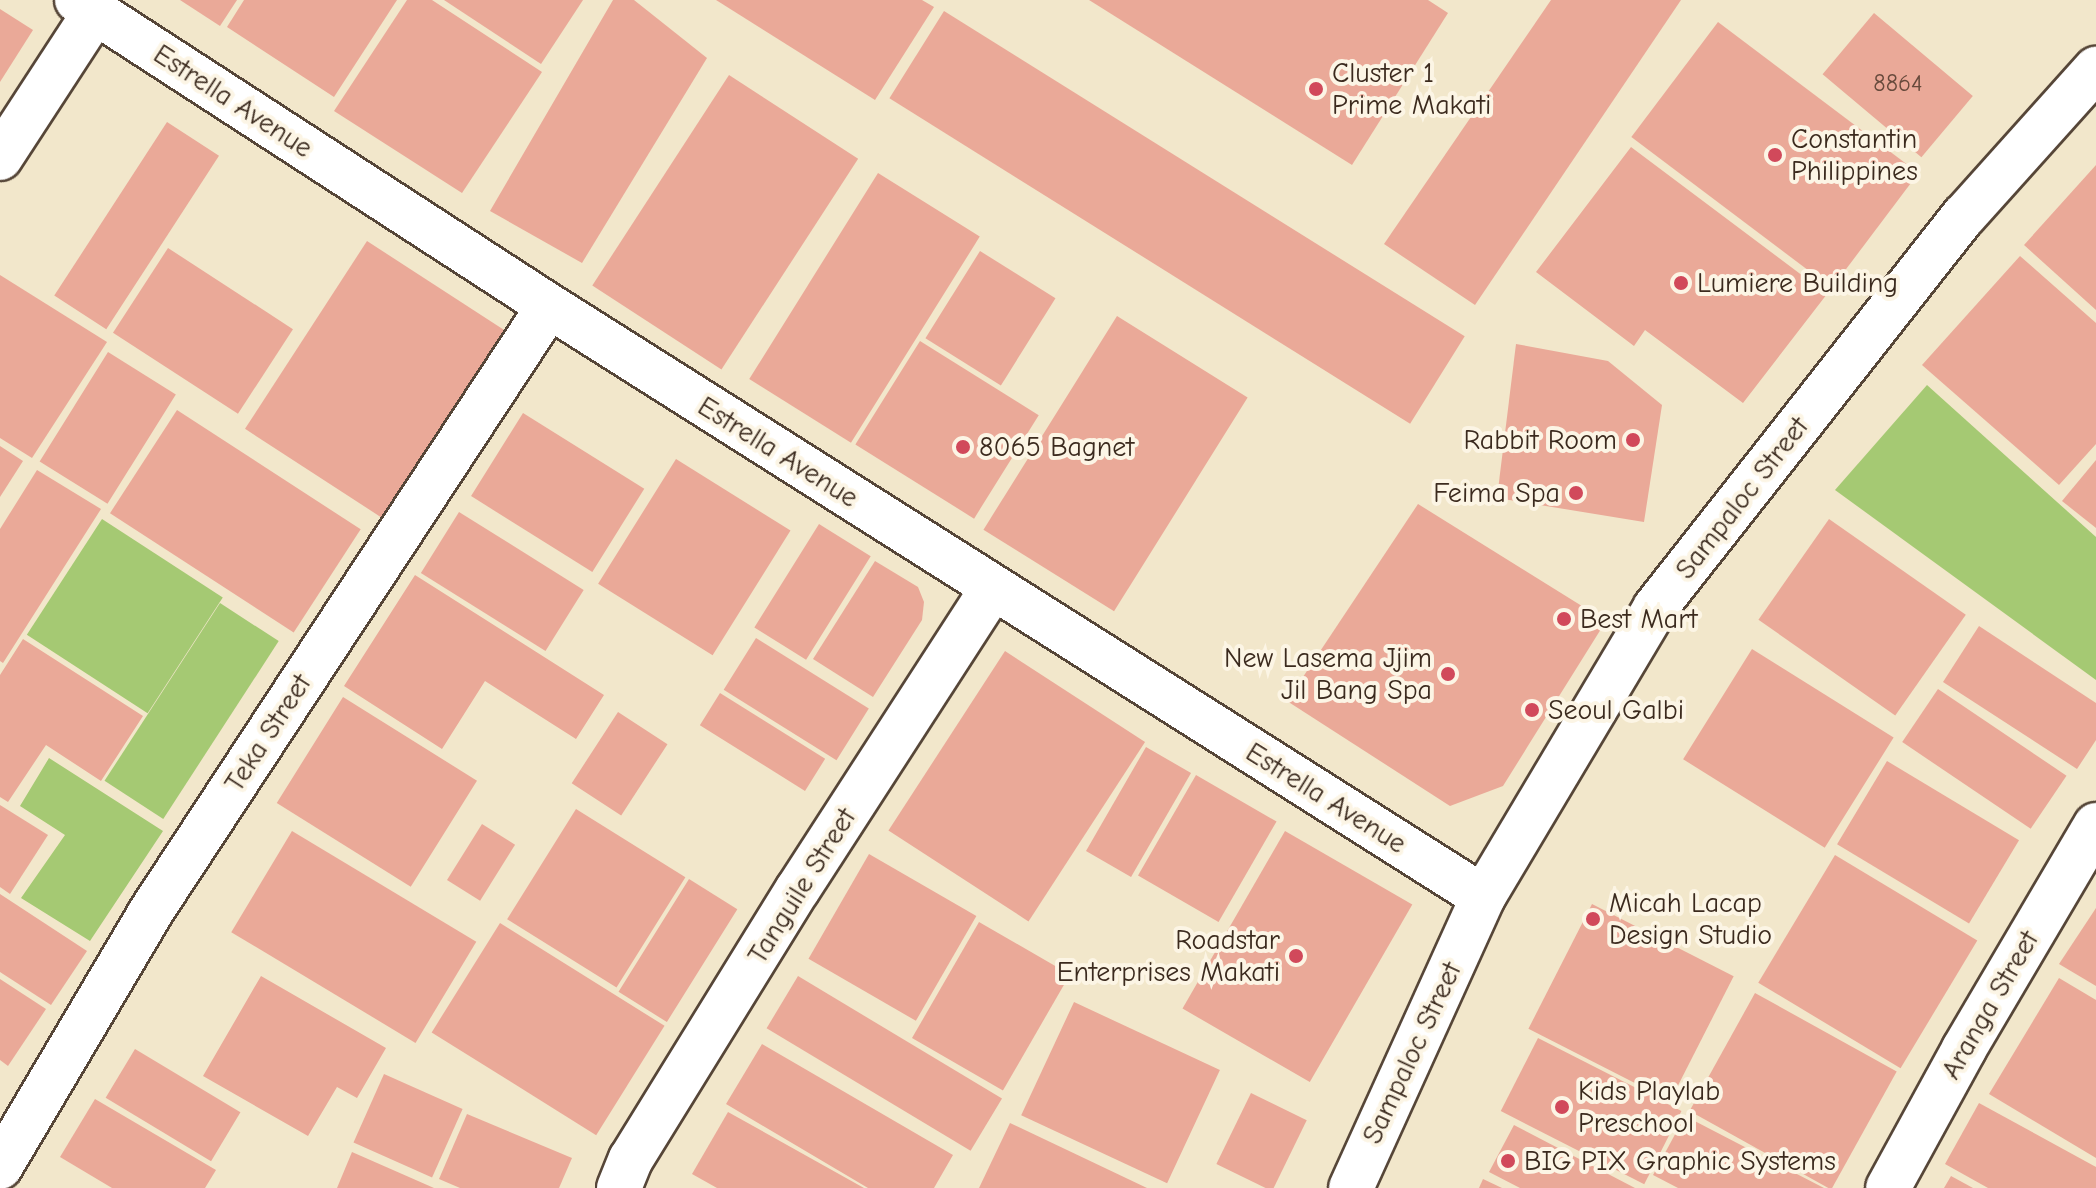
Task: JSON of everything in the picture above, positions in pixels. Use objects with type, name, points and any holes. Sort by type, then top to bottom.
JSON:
[{"type":"street","points":[[0,158],[86,6]]},
{"type":"street","name":"Estrella Avenue","points":[[86,6],[549,306],[1483,897]]},
{"type":"street","name":"Sampaloc Street","points":[[1351,1188],[1483,897],[1655,608],[1964,216],[2096,69]]},
{"type":"street","name":"Teka Street","points":[[0,1167],[150,913],[549,306]]},
{"type":"street","name":"Tanguile Street","points":[[619,1188],[631,1159],[790,903],[993,588]]},
{"type":"street","name":"Aranga Street","points":[[1888,1188],[1971,1036],[2096,825]]},
{"type":"green space","points":[[1927,385],[2096,537],[2096,680],[1835,490]]},
{"type":"green space","points":[[102,519],[223,597],[148,713],[27,635]]},
{"type":"green space","points":[[220,603],[279,641],[163,819],[105,781]]},
{"type":"green space","points":[[49,758],[163,831],[90,941],[21,898],[65,835],[20,806]]},
{"type":"building","points":[[180,0],[237,0],[220,26]]},
{"type":"building","points":[[244,0],[397,0],[334,97],[227,27]]},
{"type":"building","points":[[407,0],[432,0],[542,72],[462,193],[334,111]]},
{"type":"building","points":[[444,0],[583,0],[541,64]]},
{"type":"building","points":[[613,0],[634,0],[707,58],[582,263],[490,211]]},
{"type":"building","points":[[716,0],[922,0],[934,7],[875,100]]},
{"type":"building","name":"Cluster 1 Prime Makati","points":[[1089,0],[1428,0],[1448,13],[1352,165]]},
{"type":"building","points":[[1551,0],[1681,0],[1475,305],[1384,244]]},
{"type":"building","points":[[0,9],[33,30],[0,82]]},
{"type":"building","points":[[944,11],[1465,336],[1410,424],[889,98]]},
{"type":"building","points":[[1874,13],[1973,96],[1921,157],[1823,74]]},
{"type":"building","name":"Constantin Philippines","points":[[1718,22],[1918,173],[1832,288],[1631,137]]},
{"type":"building","points":[[729,75],[858,159],[721,369],[592,286]]},
{"type":"building","points":[[167,122],[219,156],[106,329],[54,296]]},
{"type":"building","name":"Lumiere Building","points":[[1631,147],[1827,294],[1743,403],[1645,330],[1634,346],[1536,272]]},
{"type":"building","points":[[2096,165],[2096,310],[2024,245]]},
{"type":"building","points":[[878,173],[980,237],[851,443],[749,379]]},
{"type":"building","points":[[367,241],[505,330],[383,518],[245,429]]},
{"type":"building","points":[[168,248],[293,329],[238,414],[113,333]]},
{"type":"building","points":[[980,251],[1055,298],[1001,386],[925,338]]},
{"type":"building","points":[[2020,256],[2096,323],[2096,444],[2059,485],[1922,365]]},
{"type":"building","points":[[0,275],[107,342],[32,458],[0,438]]},
{"type":"building","points":[[1117,316],[1248,398],[1114,611],[983,530]]},
{"type":"building","points":[[920,341],[1039,415],[974,519],[855,444]]},
{"type":"building","points":[[1516,344],[1608,361],[1662,405],[1644,522],[1497,498]]},
{"type":"building","points":[[108,352],[176,394],[107,504],[40,461]]},
{"type":"building","points":[[177,410],[361,529],[294,632],[110,513]]},
{"type":"building","points":[[523,413],[644,489],[592,572],[471,496]]},
{"type":"building","points":[[0,446],[23,461],[0,497]]},
{"type":"building","points":[[676,459],[790,531],[713,655],[598,584]]},
{"type":"building","points":[[2096,460],[2096,528],[2062,501]]},
{"type":"building","points":[[37,470],[101,509],[3,663],[0,661],[0,529]]},
{"type":"building","points":[[1418,504],[1606,621],[1503,786],[1450,806],[1287,701]]},
{"type":"building","points":[[459,512],[584,590],[546,651],[421,573]]},
{"type":"building","points":[[1829,519],[1966,615],[1895,716],[1758,620]]},
{"type":"building","points":[[819,524],[871,556],[806,660],[754,627]]},
{"type":"building","points":[[875,561],[918,587],[924,602],[922,620],[873,697],[813,659]]},
{"type":"building","points":[[415,575],[604,695],[576,739],[485,681],[442,749],[344,686]]},
{"type":"building","points":[[1979,626],[2096,703],[2096,740],[2077,769],[1943,682]]},
{"type":"building","points":[[756,638],[869,708],[836,760],[724,690]]},
{"type":"building","points":[[23,639],[143,716],[101,781],[46,745],[8,802],[0,797],[0,675]]},
{"type":"building","points":[[1752,649],[1894,737],[1825,848],[1683,759]]},
{"type":"building","points":[[1005,651],[1145,742],[1029,921],[888,830]]},
{"type":"building","points":[[1938,689],[2067,776],[2031,829],[1902,742]]},
{"type":"building","points":[[720,693],[825,759],[805,791],[700,725]]},
{"type":"building","points":[[343,697],[477,781],[411,887],[277,803]]},
{"type":"building","points":[[618,712],[667,744],[621,815],[572,783]]},
{"type":"building","points":[[1146,747],[1191,773],[1131,877],[1086,851]]},
{"type":"building","points":[[1887,761],[2019,840],[1969,923],[1837,844]]},
{"type":"building","points":[[1196,775],[1277,821],[1219,922],[1138,875]]},
{"type":"building","points":[[0,805],[48,835],[10,894],[0,887]]},
{"type":"building","points":[[576,809],[685,877],[617,988],[507,919]]},
{"type":"building","points":[[482,824],[515,845],[480,901],[447,880]]},
{"type":"building","points":[[292,831],[476,942],[416,1043],[231,932]]},
{"type":"building","name":"Roadstar Enterprises Makati","points":[[1285,831],[1412,905],[1310,1082],[1182,1009]]},
{"type":"building","points":[[869,854],[976,916],[916,1021],[808,959]]},
{"type":"building","points":[[1835,855],[1977,940],[1901,1068],[1758,983]]},
{"type":"building","points":[[689,879],[737,909],[667,1022],[619,992]]},
{"type":"building","points":[[0,894],[87,951],[51,1005],[0,972]]},
{"type":"building","points":[[1592,904],[1734,976],[1670,1101],[1528,1029]]},
{"type":"building","points":[[2096,908],[2096,986],[2059,964]]},
{"type":"building","points":[[979,922],[1070,974],[1003,1091],[912,1038]]},
{"type":"building","points":[[500,923],[665,1026],[596,1135],[432,1032]]},
{"type":"building","points":[[261,976],[386,1048],[357,1098],[337,1087],[308,1136],[203,1076]]},
{"type":"building","points":[[798,976],[1002,1099],[971,1151],[767,1028]]},
{"type":"building","points":[[2059,978],[2096,1000],[2096,1158],[1989,1094]]},
{"type":"building","points":[[0,979],[46,1009],[8,1066],[0,1060]]},
{"type":"building","points":[[1755,993],[1897,1072],[1832,1188],[1690,1111]]},
{"type":"building","points":[[1074,1002],[1220,1070],[1167,1183],[1021,1115]]},
{"type":"building","points":[[1538,1038],[1681,1111],[1644,1184],[1501,1111]]},
{"type":"building","points":[[762,1044],[953,1155],[934,1188],[868,1188],[726,1104]]},
{"type":"building","points":[[135,1049],[240,1112],[211,1161],[106,1098]]},
{"type":"building","points":[[384,1074],[463,1109],[432,1177],[353,1143]]},
{"type":"building","points":[[1251,1093],[1307,1120],[1274,1188],[1266,1188],[1216,1164]]},
{"type":"building","points":[[95,1099],[216,1170],[205,1188],[112,1188],[60,1157]]},
{"type":"building","points":[[1979,1103],[2096,1167],[2096,1188],[1988,1188],[1945,1164]]},
{"type":"building","points":[[728,1112],[864,1188],[717,1188],[692,1174]]},
{"type":"building","points":[[467,1114],[572,1158],[559,1188],[460,1188],[439,1179]]},
{"type":"building","points":[[1685,1116],[1824,1188],[1678,1188],[1653,1175]]},
{"type":"building","points":[[1010,1123],[1147,1188],[979,1188]]},
{"type":"building","points":[[1514,1125],[1635,1188],[1520,1188],[1489,1172]]},
{"type":"building","points":[[352,1152],[434,1188],[337,1188]]},
{"type":"building","points":[[1951,1176],[1973,1188],[1944,1188]]},
{"type":"building","points":[[1483,1179],[1502,1188],[1479,1188]]},
{"type":"place","name":"Cluster 1 Prime Makati","points":[[1316,89]]},
{"type":"place","name":"Constantin Philippines","points":[[1775,155]]},
{"type":"place","name":"Lumiere Building","points":[[1681,283]]},
{"type":"place","name":"Rabbit Room","points":[[1633,440]]},
{"type":"place","name":"8065 Bagnet","points":[[963,447]]},
{"type":"place","name":"Feima Spa","points":[[1576,493]]},
{"type":"place","name":"Best Mart","points":[[1564,619]]},
{"type":"place","name":"New Lasema Jjim Jil Bang Spa","points":[[1448,674]]},
{"type":"place","name":"Seoul Galbi","points":[[1532,710]]},
{"type":"place","name":"Micah Lacap Design Studio","points":[[1593,919]]},
{"type":"place","name":"Roadstar Enterprises Makati","points":[[1296,956]]},
{"type":"place","name":"Kids Playlab Preschool","points":[[1562,1107]]},
{"type":"place","name":"BIG PIX Graphic Systems","points":[[1508,1161]]}]
